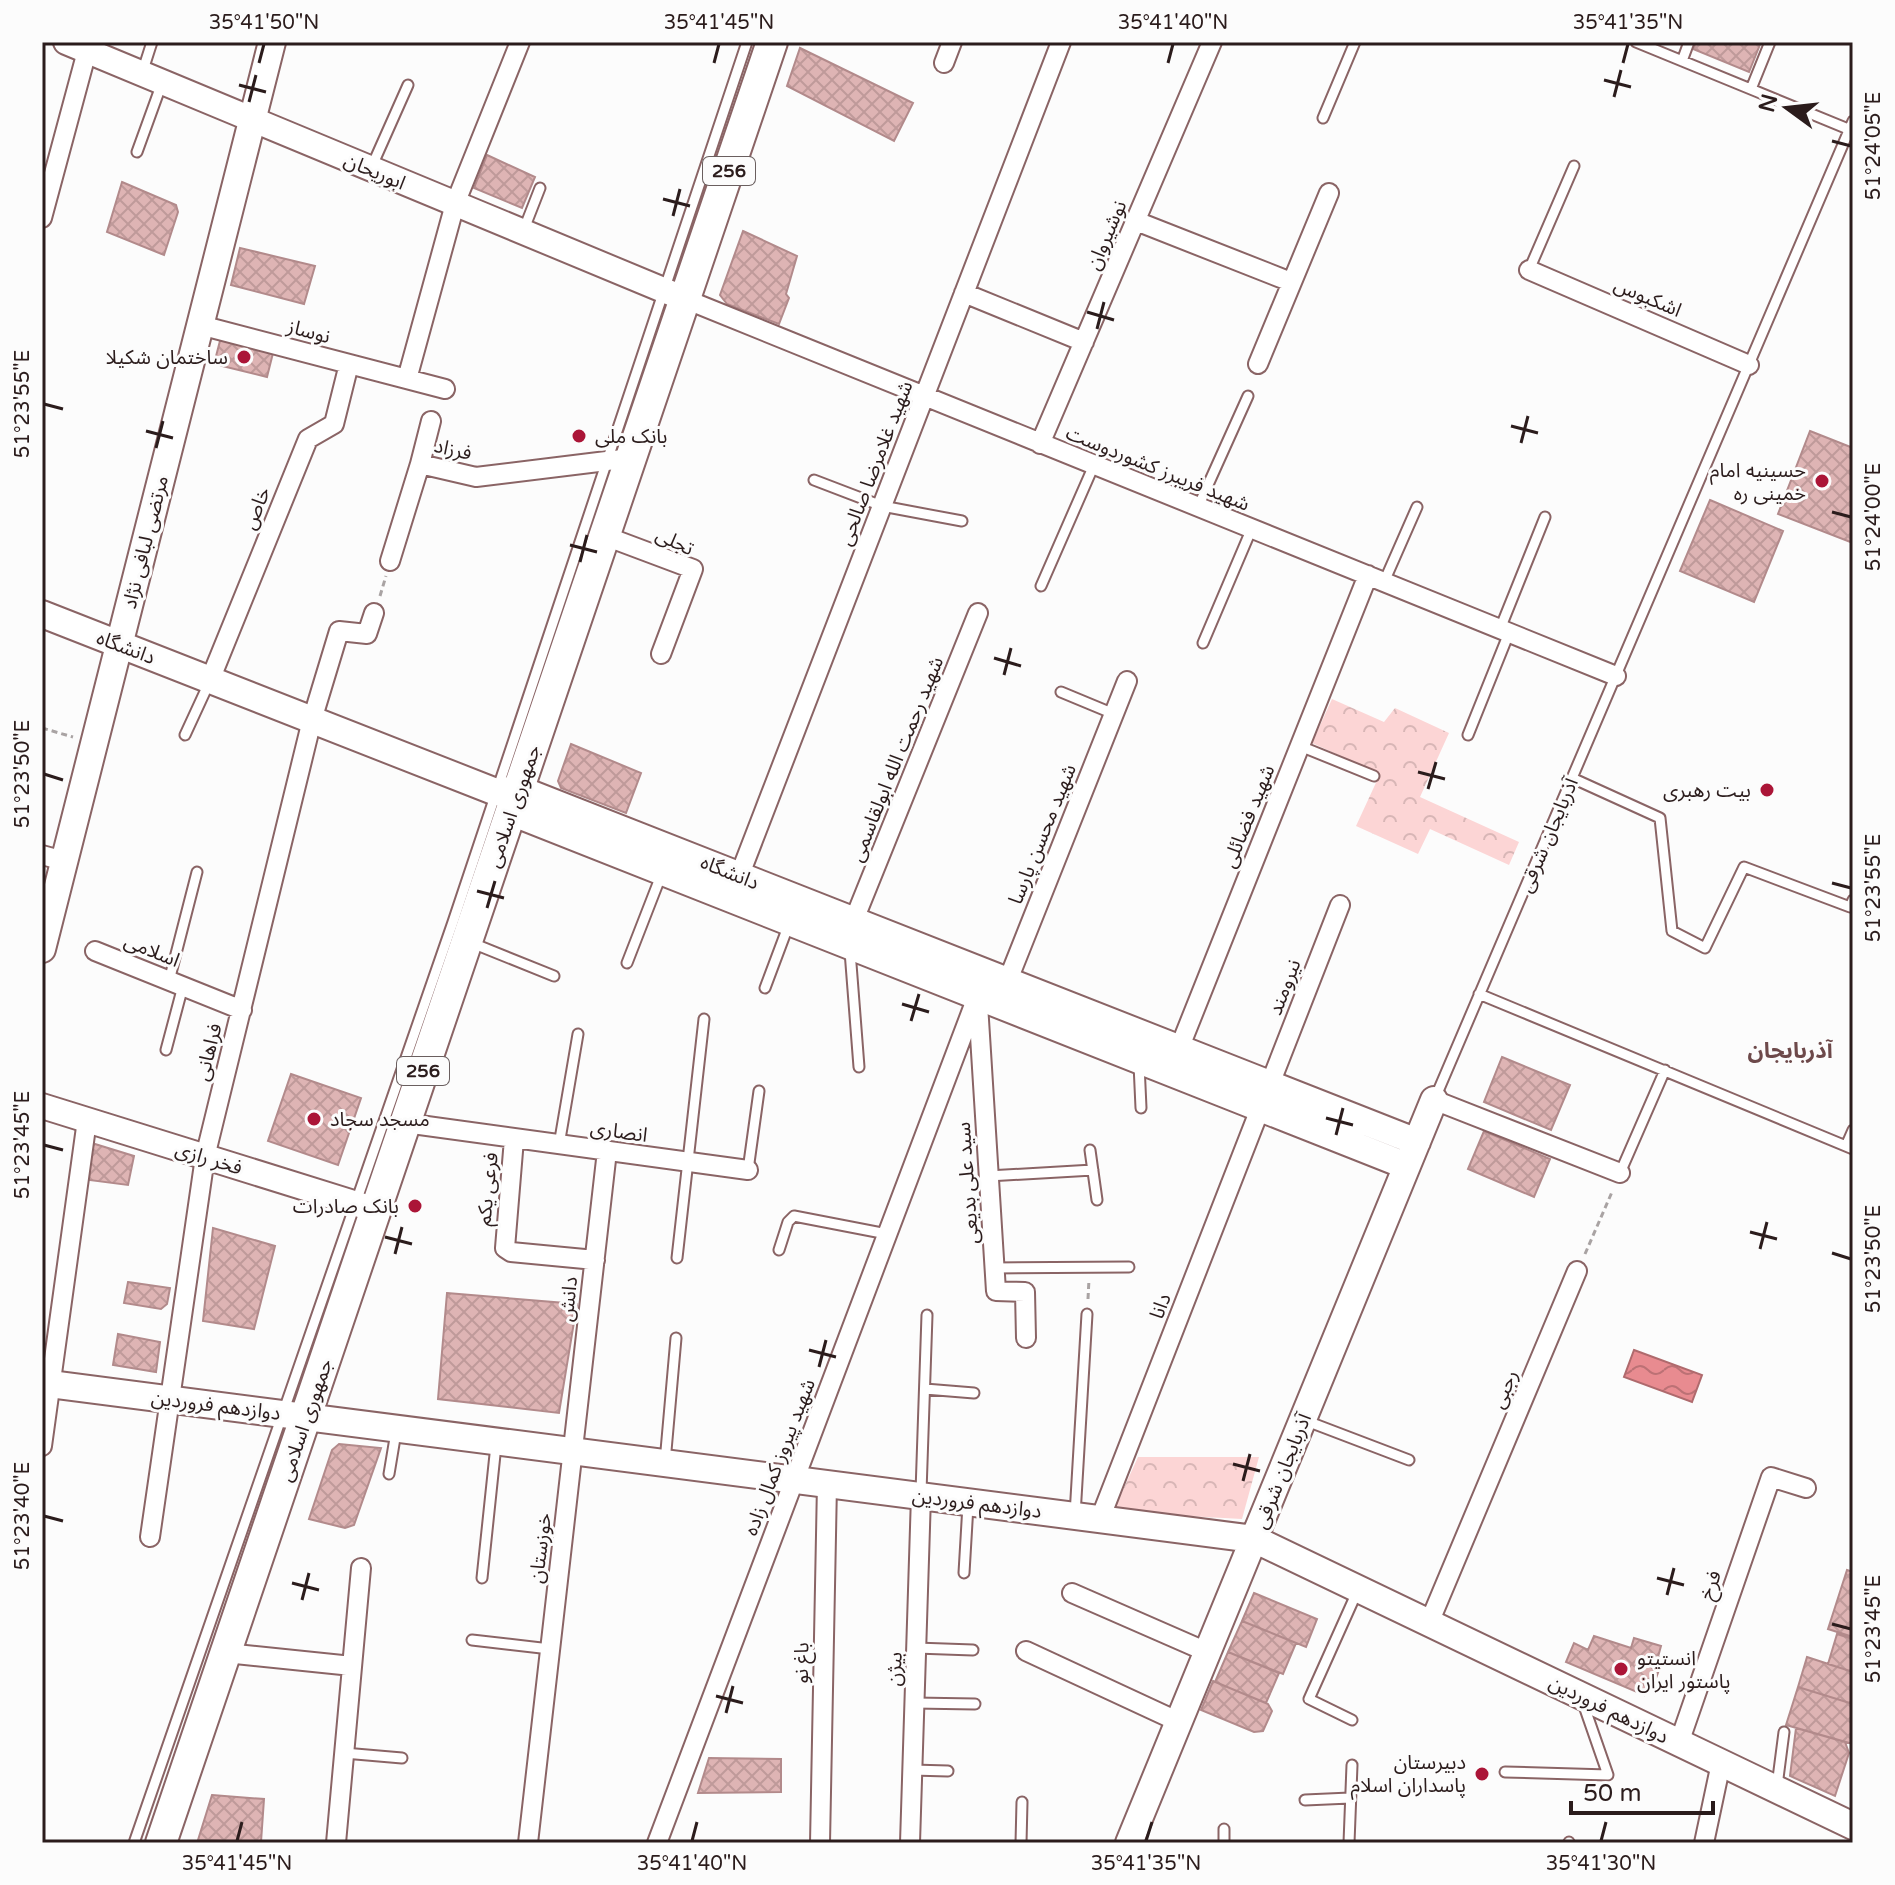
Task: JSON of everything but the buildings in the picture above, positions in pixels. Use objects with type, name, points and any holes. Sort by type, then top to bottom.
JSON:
[{"type":"main road","name":"مرتضی لبافی نژاد","points":[[42,949],[53,858],[94,744],[272,42]]},
{"type":"main road","name":"جمهوری اسلامی","points":[[161,1843],[226,1653],[294,1415],[365,1206],[405,1123],[467,941],[509,798],[605,536],[619,459],[674,295],[772,42]]},
{"type":"main road","name":"دانشگاه","points":[[42,614],[992,989],[1139,1061],[1174,1061],[1270,1084],[1412,1154]]},
{"type":"main road","name":"دانشگاه","points":[[992,989],[1138,1032],[1174,1061],[1260,1109],[1412,1154]]},
{"type":"main road","points":[[1260,1109],[1270,1084]]},
{"type":"main road","name":"آذربایجان شرقی","points":[[1129,1843],[1434,1100]]},
{"type":"main road","name":"دوازدهم فروردین","points":[[47,1384],[1254,1539],[1853,1826]]},
{"type":"street","points":[[407,379],[455,204],[520,42]]},
{"type":"street","points":[[944,63],[952,42]]},
{"type":"street","name":"شهید غلامرضا صالحی","points":[[735,887],[1061,42]]},
{"type":"street","name":"نوشیروان","points":[[1040,444],[1212,42]]},
{"type":"street","name":"ابوریحان","points":[[76,46],[674,295]]},
{"type":"street","points":[[42,218],[76,46]]},
{"type":"street","points":[[1258,364],[1329,193]]},
{"type":"street","points":[[1136,221],[1291,282]]},
{"type":"street","name":"اشکبوس","points":[[1529,270],[1749,365]]},
{"type":"street","points":[[964,293],[1084,342]]},
{"type":"street","name":"شهید فریبرز کشوردوست","points":[[674,295],[1616,676]]},
{"type":"street","name":"نوساز","points":[[200,325],[445,389]]},
{"type":"street","name":"خاص","points":[[210,680],[308,439],[334,424],[349,364]]},
{"type":"street","points":[[420,464],[431,421]]},
{"type":"street","name":"فرزاد","points":[[390,561],[420,464],[476,477],[619,459]]},
{"type":"street","name":"تجلی","points":[[605,536],[693,569],[661,654]]},
{"type":"street","name":"شهید فضائلی","points":[[1174,1061],[1300,746],[1376,579]]},
{"type":"street","name":"فراهانی","points":[[150,1537],[205,1157],[312,720],[339,631],[367,634],[374,613]]},
{"type":"street","name":"شهید رحمت الله ابولقاسمی","points":[[852,933],[978,613]]},
{"type":"street","name":"شهید محسن پارسا","points":[[992,989],[1127,681]]},
{"type":"street","name":"نیرومند","points":[[1270,1084],[1340,905]]},
{"type":"street","name":"اسلامی","points":[[95,951],[242,1010]]},
{"type":"street","name":"سید علی بدیعی","points":[[992,989],[988,1176],[996,1291],[1025,1292],[1026,1338]]},
{"type":"street","name":"شهید پیروز کمال زاده","points":[[657,1843],[887,1234],[992,989]]},
{"type":"street","points":[[1434,1100],[1620,1173]]},
{"type":"street","name":"فخر رازی","points":[[42,1106],[365,1206]]},
{"type":"street","name":"دانا","points":[[1087,1517],[1260,1109]]},
{"type":"street","points":[[42,1446],[47,1384],[87,1120]]},
{"type":"street","name":"انصاری","points":[[405,1123],[748,1170]]},
{"type":"street","name":"فرعی یکم","points":[[514,1139],[505,1248],[511,1252],[595,1260]]},
{"type":"street","name":"دانش","points":[[573,1451],[607,1151]]},
{"type":"street","name":"رجبی","points":[[1429,1623],[1577,1271]]},
{"type":"street","name":"خوزستان","points":[[528,1843],[573,1451]]},
{"type":"street","name":"فرخ","points":[[1679,1743],[1771,1477],[1806,1488]]},
{"type":"street","name":"باغ نو","points":[[820,1843],[827,1484]]},
{"type":"street","name":"بیژن","points":[[910,1843],[921,1496]]},
{"type":"street","points":[[336,1843],[361,1568]]},
{"type":"street","points":[[1072,1593],[1207,1652]]},
{"type":"street","points":[[1026,1651],[1179,1722]]},
{"type":"street","points":[[226,1653],[352,1666]]},
{"type":"street","points":[[1704,1843],[1721,1763]]},
{"type":"lane","points":[[137,152],[152,78],[152,42]]},
{"type":"lane","points":[[674,295],[747,42]]},
{"type":"lane","points":[[1323,118],[1355,42]]},
{"type":"lane","points":[[1636,42],[1852,128]]},
{"type":"lane","points":[[1682,61],[1689,42]]},
{"type":"lane","points":[[1751,89],[1770,42]]},
{"type":"lane","points":[[371,169],[408,85]]},
{"type":"lane","name":"آذربایجان شرقی","points":[[1434,1100],[1852,128]]},
{"type":"lane","points":[[1529,270],[1574,166]]},
{"type":"lane","points":[[522,232],[540,188]]},
{"type":"lane","points":[[1198,507],[1248,396]]},
{"type":"lane","points":[[365,1206],[509,798],[619,459]]},
{"type":"lane","points":[[1041,586],[1094,465]]},
{"type":"lane","points":[[814,480],[882,506],[962,521]]},
{"type":"lane","points":[[1376,579],[1417,507]]},
{"type":"lane","points":[[1468,735],[1545,517]]},
{"type":"lane","points":[[1203,643],[1252,528]]},
{"type":"lane","points":[[185,735],[210,680]]},
{"type":"lane","points":[[1061,692],[1114,714]]},
{"type":"lane","points":[[1300,746],[1374,776]]},
{"type":"lane","points":[[1572,778],[1660,818],[1672,931],[1705,948],[1744,867],[1850,907],[1853,900]]},
{"type":"lane","points":[[627,963],[666,860]]},
{"type":"lane","points":[[166,1050],[197,872]]},
{"type":"lane","points":[[765,988],[794,911]]},
{"type":"lane","points":[[852,933],[859,1067]]},
{"type":"lane","points":[[467,941],[554,976]]},
{"type":"lane","points":[[1479,994],[1850,1147],[1853,1130]]},
{"type":"lane","points":[[677,1258],[704,1019]]},
{"type":"lane","points":[[1138,1032],[1141,1108]]},
{"type":"lane","points":[[559,1145],[578,1034]]},
{"type":"lane","points":[[1620,1173],[1665,1070]]},
{"type":"lane","name":"انصاری","points":[[748,1170],[759,1091]]},
{"type":"lane","points":[[1090,1150],[1097,1200]]},
{"type":"lane","points":[[988,1176],[1093,1170]]},
{"type":"lane","points":[[779,1250],[788,1222],[794,1216],[887,1234]]},
{"type":"lane","points":[[994,1268],[1129,1267]]},
{"type":"lane","points":[[1087,1314],[1087,1517]]},
{"type":"lane","points":[[921,1496],[927,1315]]},
{"type":"lane","points":[[665,1463],[676,1338]]},
{"type":"lane","points":[[925,1389],[974,1393]]},
{"type":"lane","points":[[134,1843],[294,1415]]},
{"type":"lane","points":[[1303,1420],[1409,1460]]},
{"type":"lane","points":[[389,1474],[397,1429]]},
{"type":"lane","points":[[482,1578],[496,1441]]},
{"type":"lane","points":[[964,1573],[968,1502]]},
{"type":"lane","points":[[1352,1720],[1309,1699],[1358,1589]]},
{"type":"lane","points":[[472,1640],[550,1649]]},
{"type":"lane","points":[[916,1648],[973,1650]]},
{"type":"lane","points":[[1505,1772],[1608,1775],[1581,1696]]},
{"type":"lane","points":[[914,1703],[975,1704]]},
{"type":"lane","points":[[1777,1790],[1784,1732]]},
{"type":"lane","points":[[344,1753],[402,1758]]},
{"type":"lane","points":[[1349,1843],[1352,1765]]},
{"type":"lane","points":[[912,1770],[948,1771]]},
{"type":"lane","points":[[1305,1800],[1350,1798]]},
{"type":"lane","points":[[1021,1843],[1022,1802]]},
{"type":"lane","points":[[1224,1829],[1224,1843]]},
{"type":"path","points":[[374,613],[390,561]]},
{"type":"path","points":[[42,728],[94,744]]},
{"type":"path","points":[[1577,1271],[1620,1173]]},
{"type":"path","points":[[1087,1314],[1090,1267]]},
{"type":"green space","points":[[1332,699],[1384,722],[1395,708],[1449,733],[1420,797],[1519,842],[1509,865],[1430,829],[1418,854],[1356,826],[1380,774],[1312,743]]},
{"type":"green space","points":[[1138,1457],[1259,1457],[1242,1519],[1113,1512]]},
{"type":"water","points":[[1634,1350],[1702,1375],[1692,1402],[1624,1377]]},
{"type":"place","name":"ساختمان شکیلا","points":[[244,357]]},
{"type":"place","name":"بانک ملی","points":[[579,436]]},
{"type":"place","name":"حسینیه امام خمینی ره","points":[[1822,481]]},
{"type":"place","name":"بیت رهبری","points":[[1767,790]]},
{"type":"place","name":"مسجد سجاد","points":[[314,1119]]},
{"type":"place","name":"بانک صادرات","points":[[415,1206]]},
{"type":"place","name":"انستیتو پاستور ایران","points":[[1621,1669]]},
{"type":"place","name":"دبیرستان پاسداران اسلام","points":[[1482,1774]]},
{"type":"district","name":"آذربایجان","points":[[1790,1050]]}]
